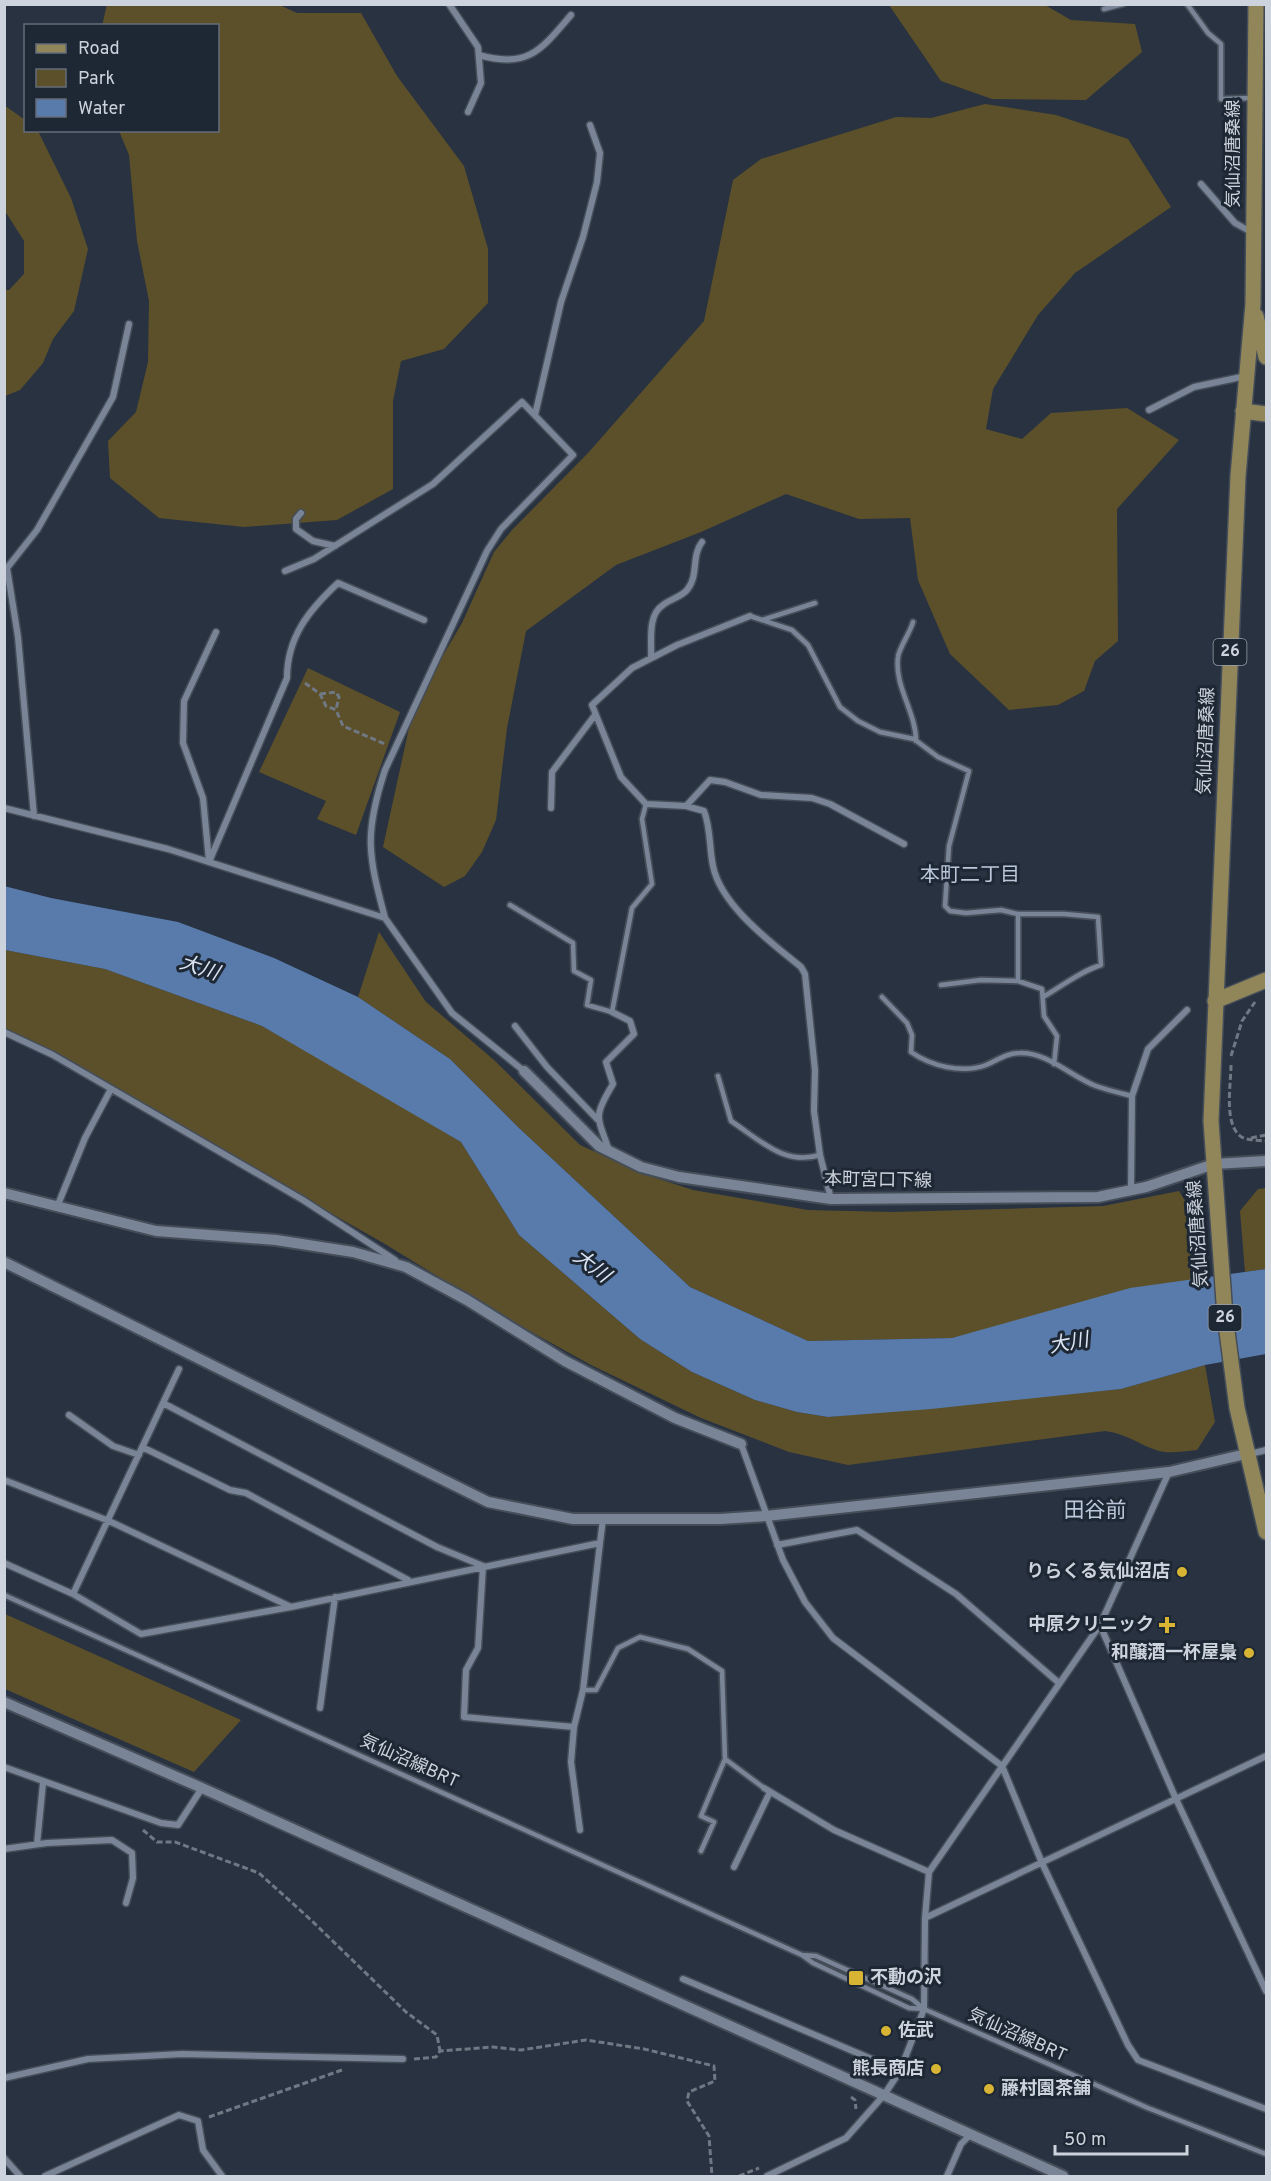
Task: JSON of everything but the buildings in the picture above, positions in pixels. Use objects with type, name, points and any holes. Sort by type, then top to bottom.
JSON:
[{"type":"main road","name":"気仙沼唐桑線","points":[[1256,4],[1253,304],[1238,476],[1211,1121],[1218,1228],[1237,1408],[1246,1455],[1266,1532]]},
{"type":"main road","name":"気仙沼唐桑線","points":[[1253,304],[1266,357]]},
{"type":"main road","points":[[1243,411],[1266,414]]},
{"type":"main road","points":[[1215,1001],[1266,980]]},
{"type":"street","points":[[449,4],[478,47],[481,83],[468,112]]},
{"type":"street","points":[[479,55],[500,61],[516,61],[530,56],[543,48],[571,15]]},
{"type":"street","points":[[535,416],[561,302],[583,237],[597,182],[600,153],[590,125]]},
{"type":"street","points":[[1201,184],[1235,223],[1253,233]]},
{"type":"street","points":[[34,816],[18,637],[7,568],[37,530],[113,397],[129,324]]},
{"type":"street","points":[[1149,410],[1194,387],[1246,376]]},
{"type":"street","points":[[285,571],[314,559],[433,484],[522,402],[573,455],[501,529],[487,551],[395,749],[374,804],[369,836],[371,865],[385,918],[452,1013],[524,1071]]},
{"type":"street","points":[[301,513],[296,519],[296,529],[304,537],[335,546]]},
{"type":"street","points":[[651,658],[653,618],[661,605],[687,590],[694,576],[695,553],[702,542]]},
{"type":"street","points":[[209,862],[287,678],[287,656],[313,606],[338,583],[424,620]]},
{"type":"street","points":[[750,616],[632,668],[592,705],[621,777],[646,804],[686,806],[704,810],[709,824],[713,868],[748,924],[801,967],[805,974],[815,1070],[814,1111],[820,1155],[831,1199]]},
{"type":"street","points":[[209,862],[203,798],[183,742],[184,701],[216,632]]},
{"type":"street","points":[[551,808],[552,772],[595,715]]},
{"type":"street","points":[[686,806],[710,780],[725,782],[761,795],[812,798],[830,804],[904,844]]},
{"type":"street","points":[[4,808],[168,849],[385,918]]},
{"type":"street","points":[[1131,1190],[1132,1096],[1148,1049],[1187,1010]]},
{"type":"street","points":[[610,1151],[599,1121],[598,1109],[613,1084],[606,1062],[634,1034],[630,1021],[612,1012]]},
{"type":"street","points":[[515,1026],[547,1067],[599,1121]]},
{"type":"street","points":[[4,1032],[47,1052],[303,1200],[406,1267],[466,1300],[565,1361],[675,1418],[741,1444],[777,1545],[805,1602],[833,1638],[1002,1766],[1042,1863],[1128,2045],[1138,2060],[1266,2109]]},
{"type":"street","name":"本町宮口下線","points":[[524,1071],[599,1146],[641,1167],[679,1177],[831,1199],[1098,1197],[1131,1190],[1214,1164],[1266,1161]]},
{"type":"street","points":[[57,1207],[86,1138],[111,1089]]},
{"type":"street","points":[[4,1193],[156,1232],[276,1240],[353,1252],[406,1267]]},
{"type":"street","points":[[4,1262],[488,1502],[573,1519],[720,1519],[766,1516],[1169,1472],[1266,1450]]},
{"type":"street","points":[[74,1594],[179,1369]]},
{"type":"street","points":[[163,1403],[437,1547],[483,1566]]},
{"type":"street","points":[[69,1415],[114,1446],[139,1455]]},
{"type":"street","points":[[142,1448],[231,1490],[246,1493],[408,1581]]},
{"type":"street","points":[[767,2176],[846,2138],[884,2095],[900,2070],[924,2009],[925,1918],[929,1872],[1100,1624],[1169,1472]]},
{"type":"street","points":[[4,1480],[109,1521],[291,1607]]},
{"type":"street","points":[[580,1830],[571,1762],[574,1727],[583,1690],[603,1519]]},
{"type":"street","points":[[777,1545],[857,1530],[956,1594],[1059,1683]]},
{"type":"street","points":[[4,1563],[74,1594],[141,1634],[291,1607],[600,1543]]},
{"type":"street","points":[[483,1566],[478,1648],[466,1670],[464,1717],[574,1727]]},
{"type":"street","points":[[320,1708],[335,1597]]},
{"type":"street","points":[[1100,1624],[1176,1799],[1266,1991]]},
{"type":"street","points":[[4,1702],[202,1788],[884,2095],[969,2136],[1063,2176]]},
{"type":"street","points":[[925,1918],[1266,1756]]},
{"type":"street","points":[[4,1767],[43,1783],[161,1823],[178,1825],[202,1788]]},
{"type":"street","points":[[37,1844],[43,1783]]},
{"type":"street","points":[[734,1867],[767,1790],[834,1830],[929,1872]]},
{"type":"street","points":[[4,1849],[37,1844],[112,1840],[132,1853],[133,1878],[126,1903]]},
{"type":"street","points":[[683,1979],[900,2070]]},
{"type":"street","points":[[4,2078],[88,2059],[170,2054],[403,2059]]},
{"type":"street","points":[[45,2176],[179,2115],[198,2121],[203,2150],[222,2176]]},
{"type":"street","points":[[947,2176],[961,2144],[969,2136]]},
{"type":"street","points":[[4,2158],[20,2176]]},
{"type":"lane","points":[[1104,9],[1123,4]]},
{"type":"lane","points":[[1188,4],[1208,33],[1221,44],[1221,99],[1254,98]]},
{"type":"lane","points":[[762,620],[815,603]]},
{"type":"lane","points":[[750,616],[792,630],[808,645],[840,707],[858,721],[880,732],[916,741],[938,757],[969,771],[949,846],[945,906],[950,911],[966,913],[1001,910],[1018,914],[1098,917],[1101,965],[1085,970],[1079,977],[1043,997]]},
{"type":"lane","points":[[913,622],[906,642],[898,655],[898,662],[900,680],[913,716],[916,741]]},
{"type":"lane","points":[[510,905],[573,943],[574,971],[591,980],[587,1005],[612,1012],[632,908],[652,884],[642,819],[646,804]]},
{"type":"lane","points":[[1018,914],[1018,981]]},
{"type":"lane","points":[[942,985],[981,980],[1018,981],[1042,989],[1044,1016],[1057,1036],[1054,1064]]},
{"type":"lane","points":[[882,997],[908,1023],[912,1035],[911,1052],[924,1060],[946,1067],[967,1068],[985,1065],[1001,1056],[1032,1054],[1095,1086],[1132,1096]]},
{"type":"lane","points":[[718,1076],[731,1121],[786,1156],[797,1159],[820,1155]]},
{"type":"lane","name":"気仙沼線BRT","points":[[4,1595],[802,1955],[813,1963],[909,2008],[924,2009]]},
{"type":"lane","points":[[583,1690],[596,1690],[618,1648],[640,1637],[688,1649],[722,1671],[725,1759],[701,1816],[714,1822],[701,1851]]},
{"type":"lane","points":[[725,1759],[767,1790]]},
{"type":"lane","name":"気仙沼線BRT","points":[[802,1955],[816,1956],[912,1999],[924,2009],[1148,2108],[1266,2154]]},
{"type":"path","points":[[305,682],[320,694],[326,706],[336,710]]},
{"type":"path","points":[[320,694],[336,692],[339,697],[336,710],[343,726],[395,749]]},
{"type":"path","points":[[1257,1000],[1242,1021],[1231,1054],[1231,1119],[1239,1135],[1247,1139],[1266,1141]]},
{"type":"path","points":[[1247,1139],[1266,1135]]},
{"type":"path","points":[[140,1816],[136,1824],[157,1842],[175,1842],[259,1873],[406,2012],[437,2036],[440,2051],[436,2057],[403,2059]]},
{"type":"path","points":[[440,2051],[494,2047],[521,2050],[586,2040],[644,2049],[714,2066],[715,2080],[689,2092],[687,2100],[709,2136],[712,2176]]},
{"type":"path","points":[[198,2121],[374,2058]]},
{"type":"path","points":[[848,2096],[855,2100],[857,2108],[851,2115]]},
{"type":"path","points":[[739,2176],[768,2163]]},
{"type":"green space","points":[[107,4],[277,4],[297,13],[361,13],[397,76],[464,166],[488,249],[488,303],[444,349],[401,361],[393,401],[393,489],[337,520],[244,527],[159,518],[110,478],[108,441],[136,412],[148,362],[149,301],[137,241],[129,155],[119,132],[219,132],[219,24],[102,24]]},
{"type":"green space","points":[[889,5],[1045,5],[1071,20],[1135,24],[1142,52],[1086,100],[992,99],[941,81]]},
{"type":"green space","points":[[985,104],[1056,115],[1128,139],[1171,207],[1075,273],[1038,315],[993,389],[986,429],[1022,439],[1051,413],[1127,408],[1179,440],[1117,509],[1118,641],[1095,661],[1084,691],[1058,705],[1009,710],[950,654],[918,580],[910,518],[859,519],[786,494],[701,532],[616,565],[526,631],[507,728],[496,820],[482,852],[465,876],[444,887],[383,847],[414,705],[462,623],[494,552],[512,530],[588,453],[704,321],[733,180],[761,159],[896,117],[931,118]]},
{"type":"green space","points":[[4,105],[24,119],[24,132],[38,132],[71,198],[88,249],[74,311],[53,339],[43,363],[20,390],[5,396],[5,290],[9,290],[24,274],[24,241],[5,211]]},
{"type":"green space","points":[[308,668],[400,712],[356,835],[317,819],[326,801],[259,772]]},
{"type":"green space","points":[[379,932],[426,1002],[494,1060],[580,1145],[647,1175],[693,1190],[808,1210],[893,1212],[1103,1206],[1179,1191],[1189,1207],[1191,1280],[952,1338],[808,1341],[690,1287],[519,1128],[450,1059],[358,997]]},
{"type":"green space","points":[[5,950],[105,969],[262,1026],[343,1071],[461,1142],[519,1235],[640,1339],[692,1372],[755,1400],[797,1412],[828,1417],[1121,1389],[1205,1365],[1215,1422],[1197,1450],[1163,1452],[1119,1434],[1105,1431],[848,1465],[789,1452],[701,1418],[591,1365],[499,1314],[385,1244],[53,1055],[5,1033]]},
{"type":"green space","points":[[1266,1188],[1266,1269],[1245,1272],[1240,1211],[1258,1189]]},
{"type":"green space","points":[[5,1614],[241,1720],[194,1772],[5,1689]]},
{"type":"water","name":"大川","points":[[4,886],[51,898],[178,922],[274,958],[358,997],[450,1059],[519,1128],[690,1287],[808,1341],[952,1338],[1130,1288],[1266,1269],[1266,1354],[1205,1365],[1121,1389],[931,1409],[828,1417],[797,1412],[755,1400],[692,1372],[640,1339],[519,1235],[461,1142],[262,1026],[105,969],[5,950]]},
{"type":"place","name":"りらくる気仙沼店","points":[[1182,1572]]},
{"type":"place","name":"中原クリニック","points":[[1167,1625]]},
{"type":"place","name":"和醸酒一杯屋梟","points":[[1249,1653]]},
{"type":"place","name":"不動の沢","points":[[856,1978]]},
{"type":"place","name":"佐武","points":[[886,2031]]},
{"type":"place","name":"熊長商店","points":[[936,2069]]},
{"type":"place","name":"藤村園茶舗","points":[[989,2089]]},
{"type":"district","name":"本町二丁目","points":[[970,876]]},
{"type":"district","name":"田谷前","points":[[1095,1511]]}]
